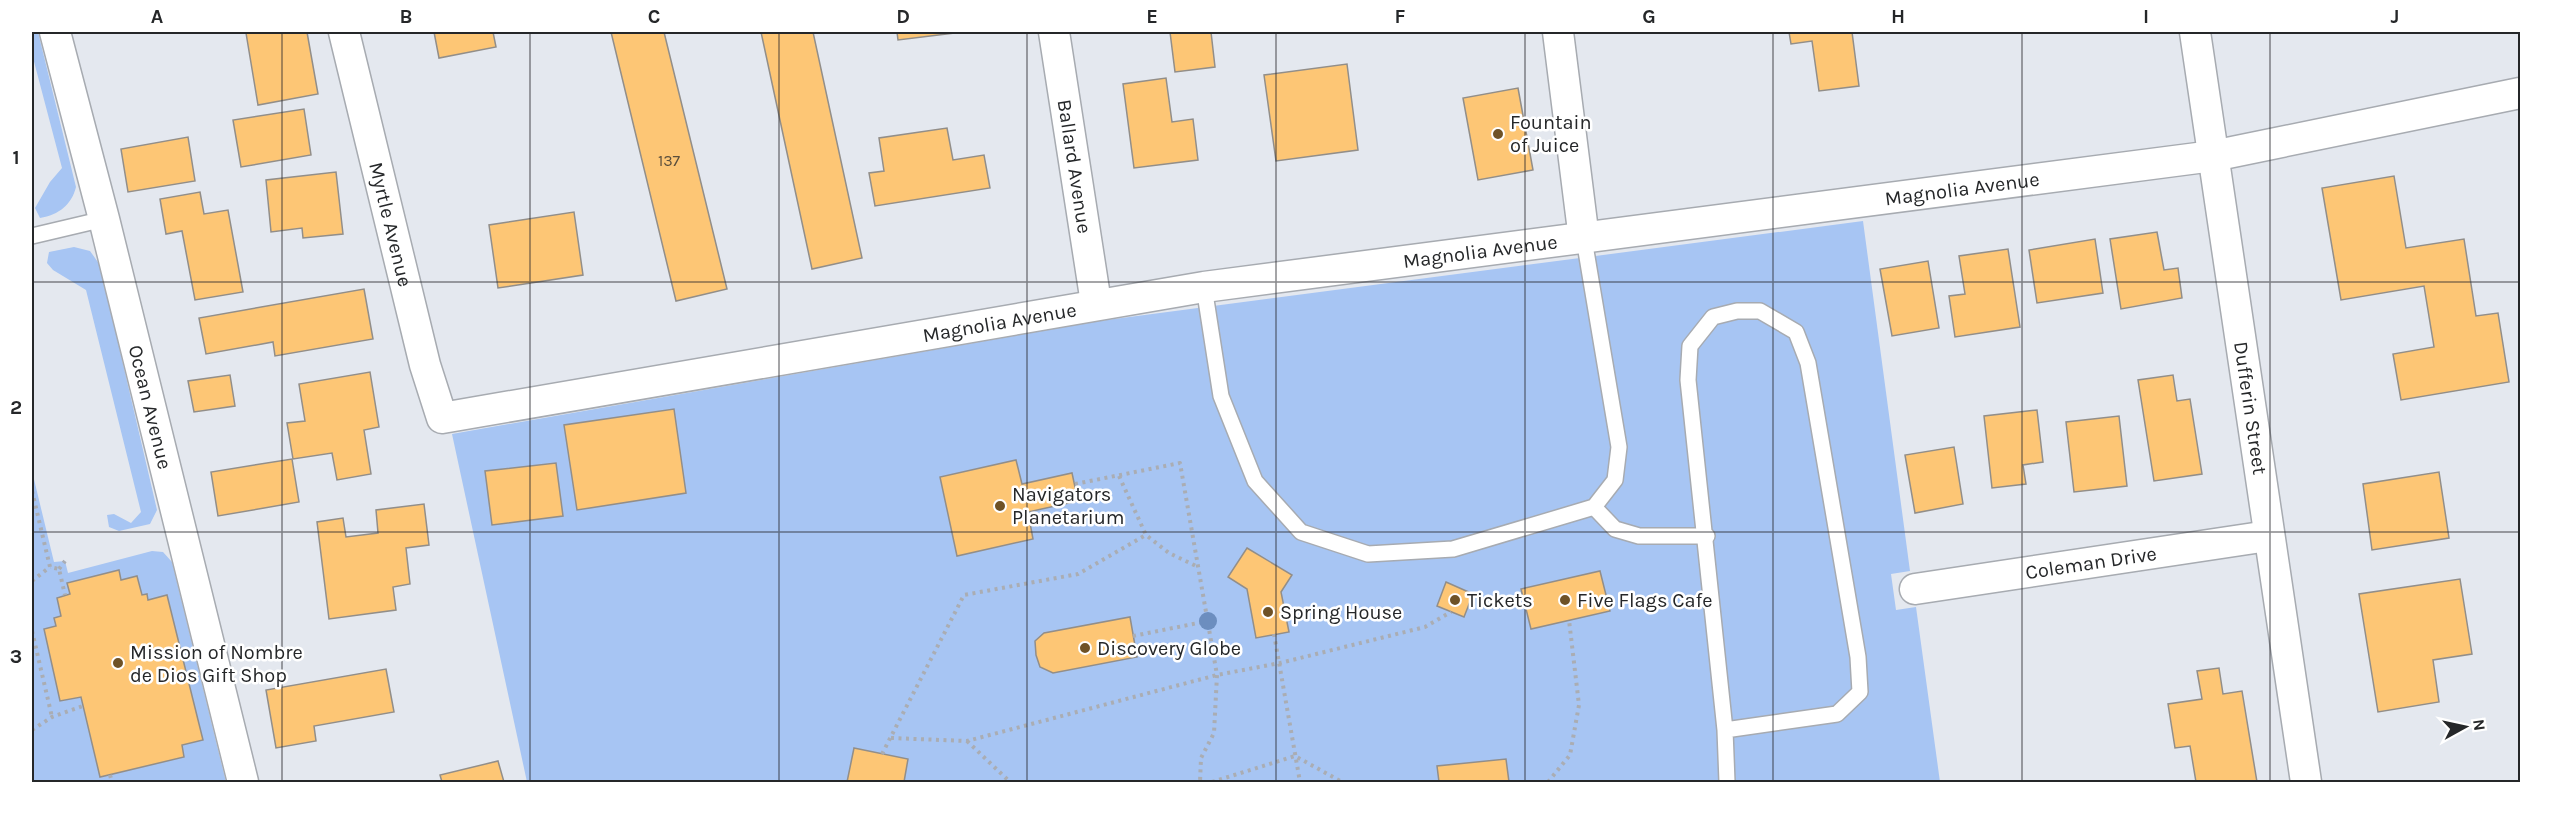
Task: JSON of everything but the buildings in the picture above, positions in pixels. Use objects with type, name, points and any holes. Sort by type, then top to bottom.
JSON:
[{"type":"street","name":"Ocean Avenue","points":[[55,32],[104,219],[243,783]]},
{"type":"street","name":"Myrtle Avenue","points":[[344,32],[425,365],[442,418]]},
{"type":"street","name":"Ballard Avenue","points":[[1054,32],[1096,303]]},
{"type":"street","points":[[1558,32],[1584,239]]},
{"type":"street","name":"Dufferin Street","points":[[2195,32],[2306,783]]},
{"type":"street","name":"Magnolia Avenue","points":[[442,418],[1096,303],[1204,287],[2213,156],[2520,93]]},
{"type":"street","name":"Coleman Drive","points":[[1915,589],[2268,536]]},
{"type":"lane","points":[[32,236],[104,219]]},
{"type":"lane","points":[[1204,287],[1221,396],[1255,481],[1301,532],[1368,554],[1453,549],[1594,507],[1615,480],[1619,447],[1584,239]]},
{"type":"lane","points":[[1725,730],[1837,714],[1860,692],[1858,657],[1808,363],[1796,332],[1760,311],[1737,311],[1713,318],[1690,346],[1688,380],[1707,536],[1725,730],[1727,783]]},
{"type":"lane","points":[[1594,507],[1615,529],[1639,536],[1707,536]]},
{"type":"path","points":[[1075,484],[1180,463],[1217,675],[1214,733],[1201,758],[1200,783]]},
{"type":"path","points":[[1119,476],[1146,535],[1169,553],[1198,567]]},
{"type":"path","points":[[32,491],[50,567]]},
{"type":"path","points":[[882,754],[964,595],[1078,574],[1146,535]]},
{"type":"path","points":[[65,561],[59,569],[65,596]]},
{"type":"path","points":[[50,567],[59,569]]},
{"type":"path","points":[[32,581],[50,567]]},
{"type":"path","points":[[891,738],[967,741],[1217,675],[1280,663],[1425,627],[1451,612]]},
{"type":"path","points":[[1548,783],[1570,755],[1579,705],[1569,620]]},
{"type":"path","points":[[1133,636],[1208,621]]},
{"type":"path","points":[[32,631],[52,717]]},
{"type":"path","points":[[1274,634],[1300,783]]},
{"type":"path","points":[[32,730],[52,717],[83,706]]},
{"type":"path","points":[[967,741],[1010,783]]},
{"type":"path","points":[[1212,783],[1295,756],[1342,783]]},
{"type":"path","points":[[110,775],[112,783]]},
{"type":"shaded area","points":[[32,32],[38,32],[76,187],[64,208],[40,218],[35,208],[50,182],[62,168],[32,54]]},
{"type":"shaded area","points":[[1863,221],[1910,571],[1891,574],[1896,610],[1916,607],[1940,782],[527,782],[452,434],[1099,321]]},
{"type":"shaded area","points":[[74,247],[90,251],[100,265],[157,510],[150,524],[119,531],[109,527],[107,515],[114,514],[131,523],[141,512],[86,290],[53,270],[47,263],[49,252]]},
{"type":"shaded area","points":[[32,471],[54,562],[65,561],[68,573],[152,551],[163,552],[172,562],[226,782],[32,782]],"holes":[[[118,570],[121,580],[137,576],[142,595],[147,594],[148,600],[167,595],[202,740],[182,745],[184,757],[100,777],[81,697],[60,701],[44,629],[56,626],[61,616],[57,598],[70,594],[68,583]]]},
{"type":"place","name":"Fountain of Juice","points":[[1498,134]]},
{"type":"place","name":"Navigators Planetarium","points":[[1000,506]]},
{"type":"place","name":"Tickets","points":[[1455,600]]},
{"type":"place","name":"Five Flags Cafe","points":[[1565,600]]},
{"type":"place","name":"Spring House","points":[[1268,612]]},
{"type":"place","name":"Discovery Globe","points":[[1085,648]]},
{"type":"place","name":"Mission of Nombre de Dios Gift Shop","points":[[118,663]]}]
